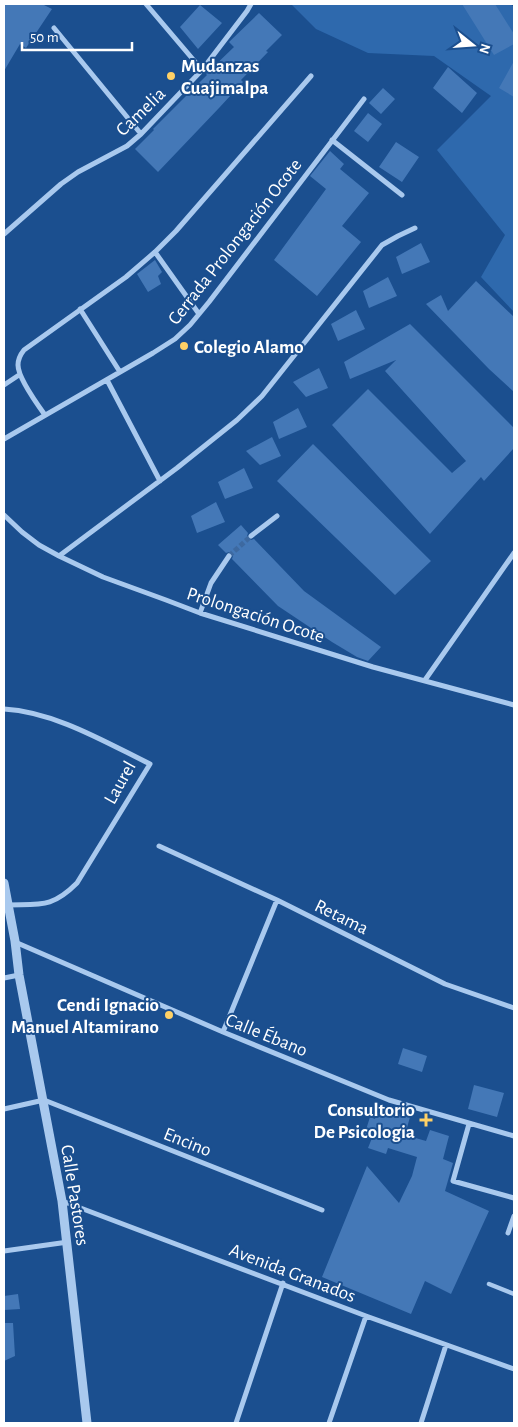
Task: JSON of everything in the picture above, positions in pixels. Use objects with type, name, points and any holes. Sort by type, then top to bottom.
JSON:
[{"type":"street","points":[[146,4],[202,70]]},
{"type":"street","name":"Camelia","points":[[4,234],[61,184],[78,172],[127,146],[141,134],[202,70],[251,4]]},
{"type":"street","points":[[54,28],[141,134]]},
{"type":"street","points":[[45,415],[19,375],[19,357],[24,350],[126,277],[155,252],[176,231],[311,76]]},
{"type":"street","name":"Cerrada Prolongación Ocote","points":[[4,439],[153,354],[175,339],[199,314],[364,99]]},
{"type":"street","points":[[332,140],[402,195]]},
{"type":"street","points":[[59,556],[160,481],[237,420],[262,396],[382,245],[415,228]]},
{"type":"street","points":[[155,252],[199,314]]},
{"type":"street","points":[[80,309],[120,372]]},
{"type":"street","points":[[4,385],[19,375]]},
{"type":"street","points":[[106,380],[160,481]]},
{"type":"street","name":"Prolongación Ocote","points":[[4,515],[39,545],[59,556],[103,576],[200,613],[373,667],[514,705]]},
{"type":"street","points":[[251,536],[277,516]]},
{"type":"street","points":[[425,680],[514,555]]},
{"type":"street","points":[[200,613],[211,583],[229,556]]},
{"type":"street","name":"Laurel","points":[[4,710],[45,716],[96,737],[150,764],[77,883],[57,900],[48,903],[8,906]]},
{"type":"street","name":"Retama","points":[[159,846],[276,900],[444,984],[514,1008]]},
{"type":"street","name":"Calle Pastores","points":[[4,883],[15,941],[19,975],[62,1201],[87,1423]]},
{"type":"street","points":[[223,1032],[276,900]]},
{"type":"street","name":"Calle Ébano","points":[[15,941],[223,1032],[389,1100],[514,1136]]},
{"type":"street","points":[[4,978],[19,975]]},
{"type":"street","points":[[4,1109],[44,1100]]},
{"type":"street","name":"Encino","points":[[44,1100],[322,1210]]},
{"type":"street","points":[[469,1124],[453,1181],[514,1198]]},
{"type":"street","name":"Avenida Granados","points":[[62,1201],[366,1316],[514,1369]]},
{"type":"street","points":[[514,1216],[508,1233],[514,1235]]},
{"type":"street","points":[[4,1251],[68,1242]]},
{"type":"street","points":[[236,1423],[283,1284]]},
{"type":"street","points":[[489,1284],[514,1294]]},
{"type":"street","points":[[329,1423],[366,1316]]},
{"type":"street","points":[[421,1423],[446,1345]]},
{"type":"shaded area","points":[[291,4],[510,4],[514,7],[514,312],[481,277],[505,235],[437,150],[491,96],[434,56],[368,53],[316,29]]},
{"type":"building","points":[[4,4],[42,4],[52,9],[26,48],[20,44],[4,71]]},
{"type":"building","points":[[462,4],[495,4],[514,34],[514,44],[494,55]]},
{"type":"building","points":[[200,5],[222,23],[198,49],[180,27]]},
{"type":"building","points":[[259,13],[282,35],[241,80],[243,82],[158,172],[135,149],[234,47],[229,42]]},
{"type":"building","points":[[514,61],[514,97],[499,88]]},
{"type":"building","points":[[448,67],[477,93],[462,113],[433,88]]},
{"type":"building","points":[[383,88],[395,99],[381,114],[369,103]]},
{"type":"building","points":[[368,113],[382,124],[368,142],[354,131]]},
{"type":"building","points":[[396,142],[419,157],[402,182],[379,167]]},
{"type":"building","points":[[330,151],[344,164],[340,169],[369,193],[342,226],[361,242],[317,296],[274,260],[326,189],[310,176]]},
{"type":"building","points":[[421,243],[430,262],[402,274],[396,257]]},
{"type":"building","points":[[155,260],[162,272],[158,276],[161,284],[148,292],[137,274]]},
{"type":"building","points":[[388,277],[397,296],[369,308],[363,291]]},
{"type":"building","points":[[476,281],[514,317],[514,392],[426,304],[441,295],[448,311]]},
{"type":"building","points":[[356,310],[365,329],[338,341],[331,324]]},
{"type":"building","points":[[410,324],[514,428],[514,448],[484,481],[481,477],[430,534],[332,425],[368,389],[452,473],[466,461],[385,371],[396,360],[350,379],[344,362]]},
{"type":"building","points":[[319,368],[328,388],[306,397],[293,382]]},
{"type":"building","points":[[298,408],[307,427],[279,439],[273,422]]},
{"type":"building","points":[[272,437],[281,456],[260,465],[246,451]]},
{"type":"building","points":[[313,444],[431,561],[395,595],[277,481]]},
{"type":"building","points":[[244,468],[253,488],[225,499],[218,482]]},
{"type":"building","points":[[216,502],[225,522],[197,533],[191,516]]},
{"type":"building","points":[[241,525],[248,533],[248,539],[254,539],[304,591],[381,647],[368,661],[357,657],[332,642],[278,606],[232,559],[232,553],[226,553],[218,545]]},
{"type":"building","points":[[403,1048],[427,1056],[422,1072],[398,1064]]},
{"type":"building","points":[[474,1085],[504,1093],[497,1117],[468,1109]]},
{"type":"building","points":[[377,1112],[395,1117],[396,1113],[410,1117],[405,1135],[426,1141],[430,1130],[449,1136],[443,1159],[453,1163],[445,1191],[489,1211],[451,1294],[425,1281],[411,1314],[322,1277],[367,1166],[399,1203],[412,1176],[417,1157],[388,1148],[386,1154],[368,1148],[372,1138],[364,1136],[370,1117],[375,1119]]},
{"type":"building","points":[[18,1294],[20,1309],[4,1310],[4,1296]]},
{"type":"building","points":[[4,1323],[13,1323],[15,1356],[4,1361]]},
{"type":"tunnel","points":[[229,556],[251,536]]},
{"type":"place","name":"Mudanzas Cuajimalpa","points":[[171,76]]},
{"type":"place","name":"Colegio Alamo","points":[[184,346]]},
{"type":"place","name":"Cendi Ignacio Manuel Altamirano","points":[[169,1015]]},
{"type":"place","name":"Consultorio De Psicologia","points":[[426,1120]]}]
